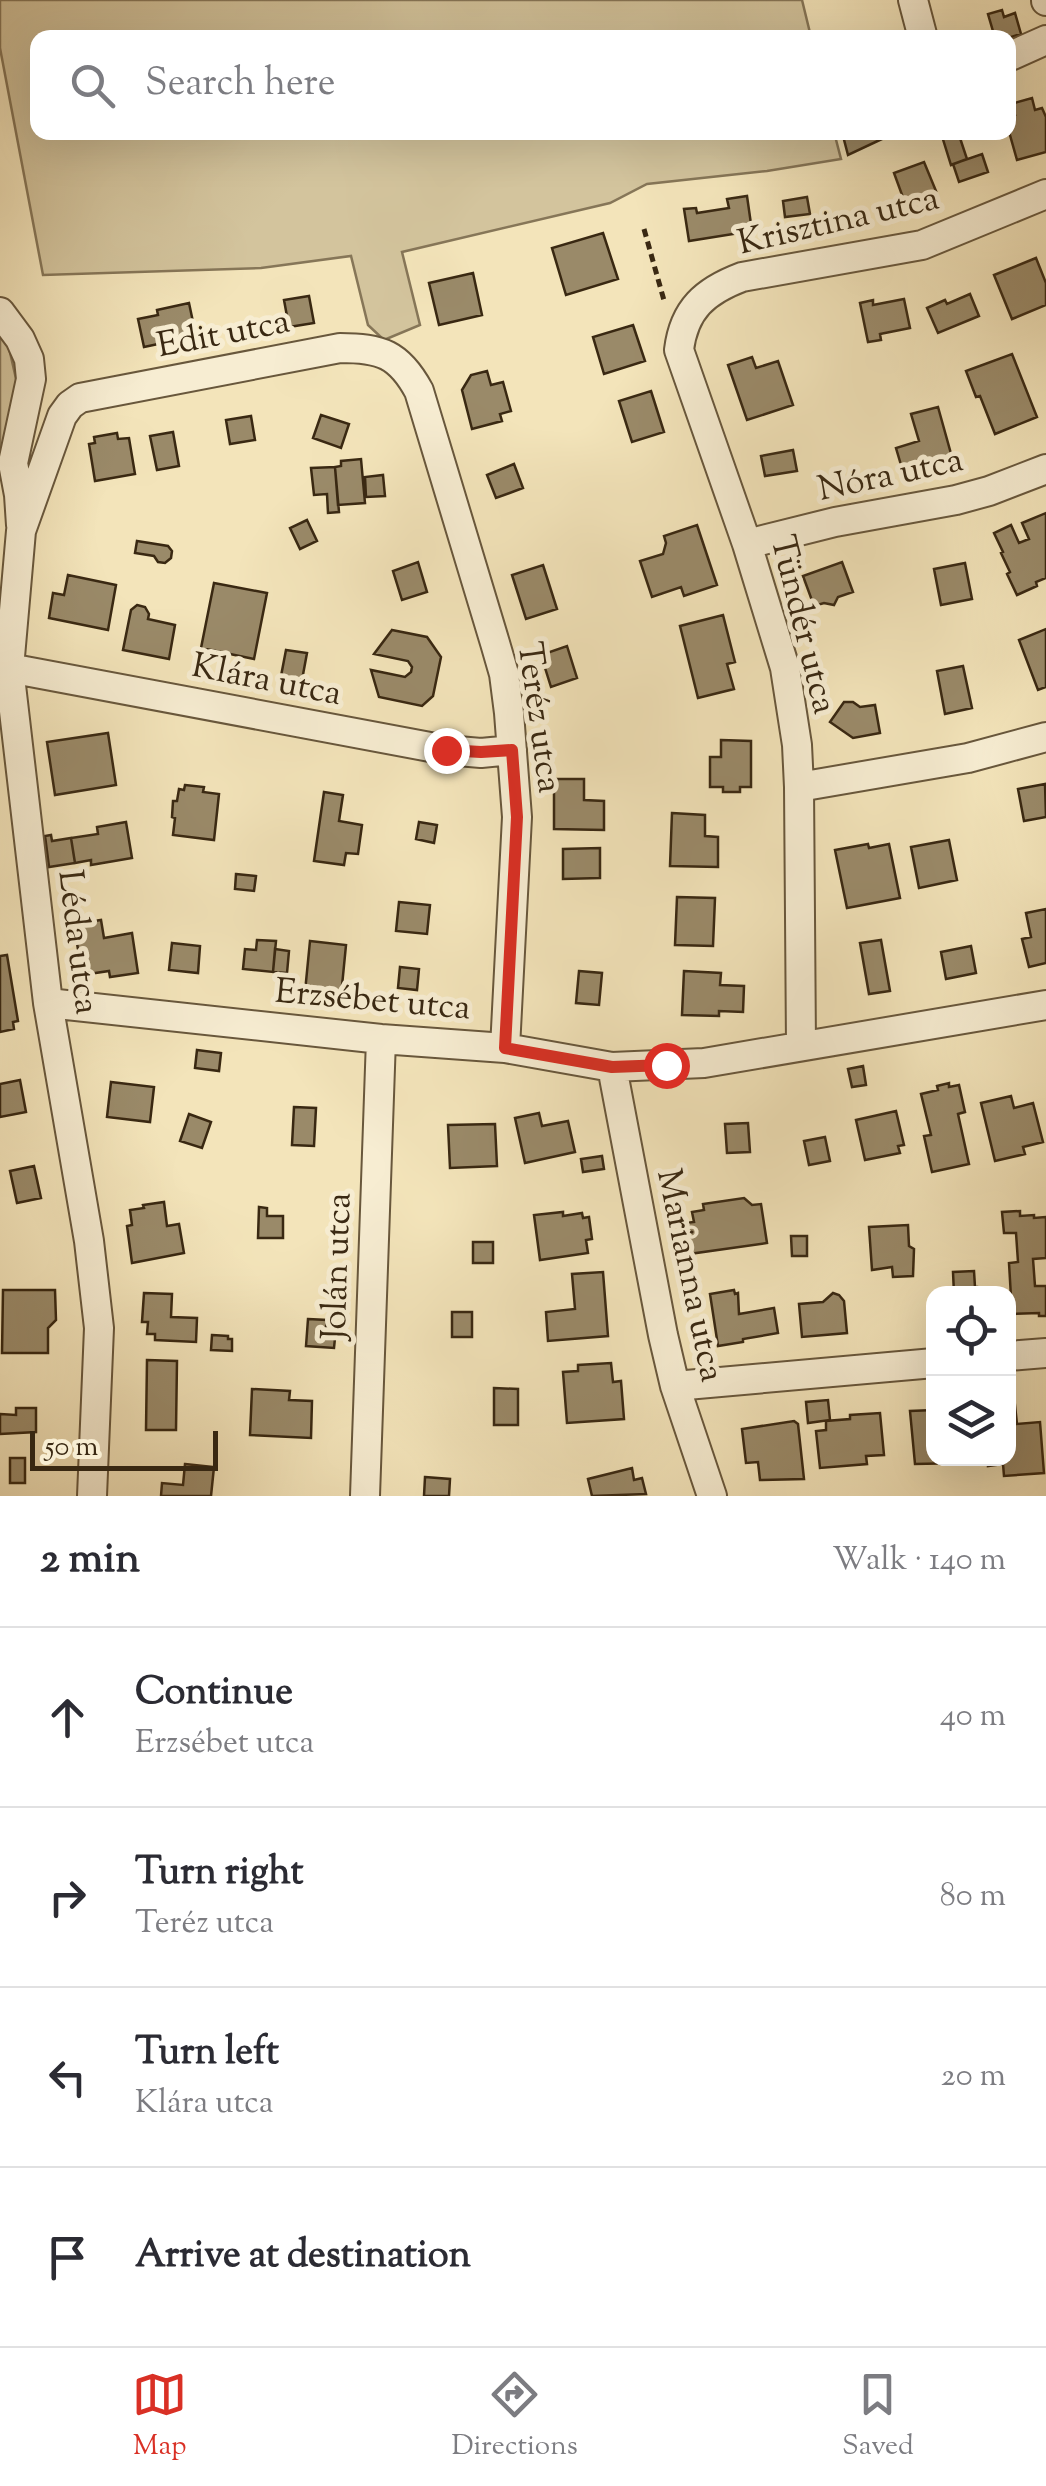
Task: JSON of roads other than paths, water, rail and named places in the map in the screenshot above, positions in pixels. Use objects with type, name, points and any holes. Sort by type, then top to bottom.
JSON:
[{"type":"street","points":[[913,0],[921,30]]},
{"type":"street","points":[[1016,53],[1046,40]]},
{"type":"street","name":"Krisztina utca","points":[[679,350],[681,330],[691,311],[722,284],[742,277],[922,245],[1046,194]]},
{"type":"street","points":[[0,312],[29,359],[31,379],[13,463],[20,495],[21,531]]},
{"type":"street","name":"Edit utca","points":[[70,405],[80,398],[340,348],[368,348],[392,357]]},
{"type":"street","name":"Tündér utca","points":[[679,350],[748,544],[785,668],[799,787],[800,1046]]},
{"type":"street","name":"Teréz utca","points":[[392,357],[408,372],[419,391],[504,674],[517,817],[505,1048]]},
{"type":"street","name":"Léda utca","points":[[70,405],[62,416],[21,531],[9,668],[48,1003],[100,1328],[92,1496]]},
{"type":"street","name":"Nóra utca","points":[[748,544],[836,522],[956,500],[1046,469]]},
{"type":"street","name":"Klára utca","points":[[9,668],[446,750],[512,750]]},
{"type":"street","points":[[799,787],[968,758],[1046,737]]},
{"type":"street","name":"Erzsébet utca","points":[[48,1003],[381,1039],[505,1048],[612,1067],[704,1063],[1046,1005]]},
{"type":"street","name":"Jolán utca","points":[[365,1496],[381,1039]]},
{"type":"street","name":"Marianna utca","points":[[612,1067],[663,1335],[675,1386],[712,1496]]},
{"type":"street","points":[[1016,1355],[1046,1353]]},
{"type":"street","points":[[675,1386],[926,1364]]}]
